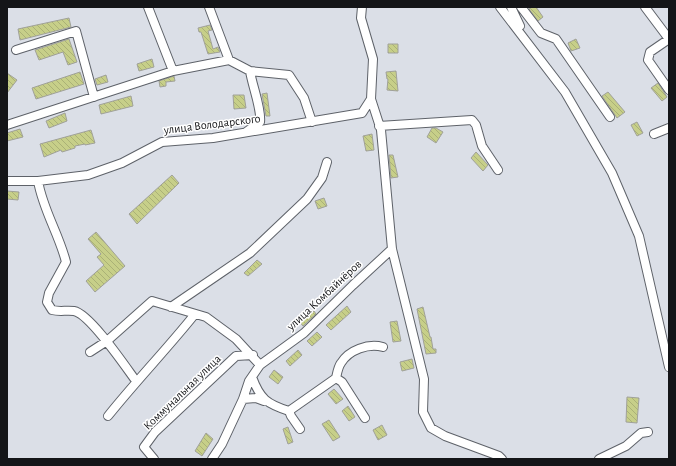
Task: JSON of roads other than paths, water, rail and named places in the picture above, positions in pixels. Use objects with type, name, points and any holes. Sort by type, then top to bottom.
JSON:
[{"type":"street","points":[[148,7],[173,71]]},
{"type":"street","points":[[209,7],[229,60]]},
{"type":"street","points":[[362,7],[361,18],[372,59],[371,99],[379,126],[392,249],[424,379],[423,412],[431,428],[444,436],[500,457],[510,459]]},
{"type":"street","points":[[500,7],[565,92],[612,173],[639,236],[669,367]]},
{"type":"street","points":[[511,7],[525,38]]},
{"type":"street","points":[[521,7],[541,33],[556,39],[610,118]]},
{"type":"street","points":[[645,7],[669,39],[650,52],[648,60],[669,90]]},
{"type":"street","points":[[16,50],[76,31],[94,98]]},
{"type":"street","points":[[7,125],[94,98],[173,71],[229,60],[250,71],[289,75],[304,98],[312,122]]},
{"type":"street","points":[[244,133],[260,122],[261,117],[252,87],[250,71]]},
{"type":"street","name":"улица Володарского","points":[[7,181],[38,181],[88,176],[122,163],[162,142],[212,138],[362,113],[371,99]]},
{"type":"street","points":[[379,126],[472,120],[476,124],[482,146],[498,170]]},
{"type":"street","points":[[654,134],[669,128]]},
{"type":"street","points":[[171,307],[250,253],[307,198],[322,178],[327,162]]},
{"type":"street","points":[[38,181],[41,200],[61,241],[66,262],[47,302],[52,310],[60,312],[74,311],[82,315],[107,341],[136,381]]},
{"type":"street","name":"улица Комбайнёров","points":[[212,459],[222,444],[252,377],[260,365],[304,333],[392,249]]},
{"type":"street","points":[[90,352],[107,341],[152,301],[206,317],[236,339],[260,365]]},
{"type":"street","points":[[108,416],[136,381],[173,342],[195,314]]},
{"type":"street","points":[[289,411],[336,378],[341,363],[349,354],[371,345],[383,347]]},
{"type":"street","name":"Коммунальная улица","points":[[154,459],[144,447],[155,432],[236,356],[252,355]]},
{"type":"street","points":[[252,377],[260,395],[265,401]]},
{"type":"street","points":[[336,378],[342,382],[365,418]]},
{"type":"street","points":[[243,399],[256,398],[289,411]]},
{"type":"street","points":[[289,411],[290,416],[300,429]]},
{"type":"street","points":[[599,459],[626,446],[641,433],[648,432]]}]
